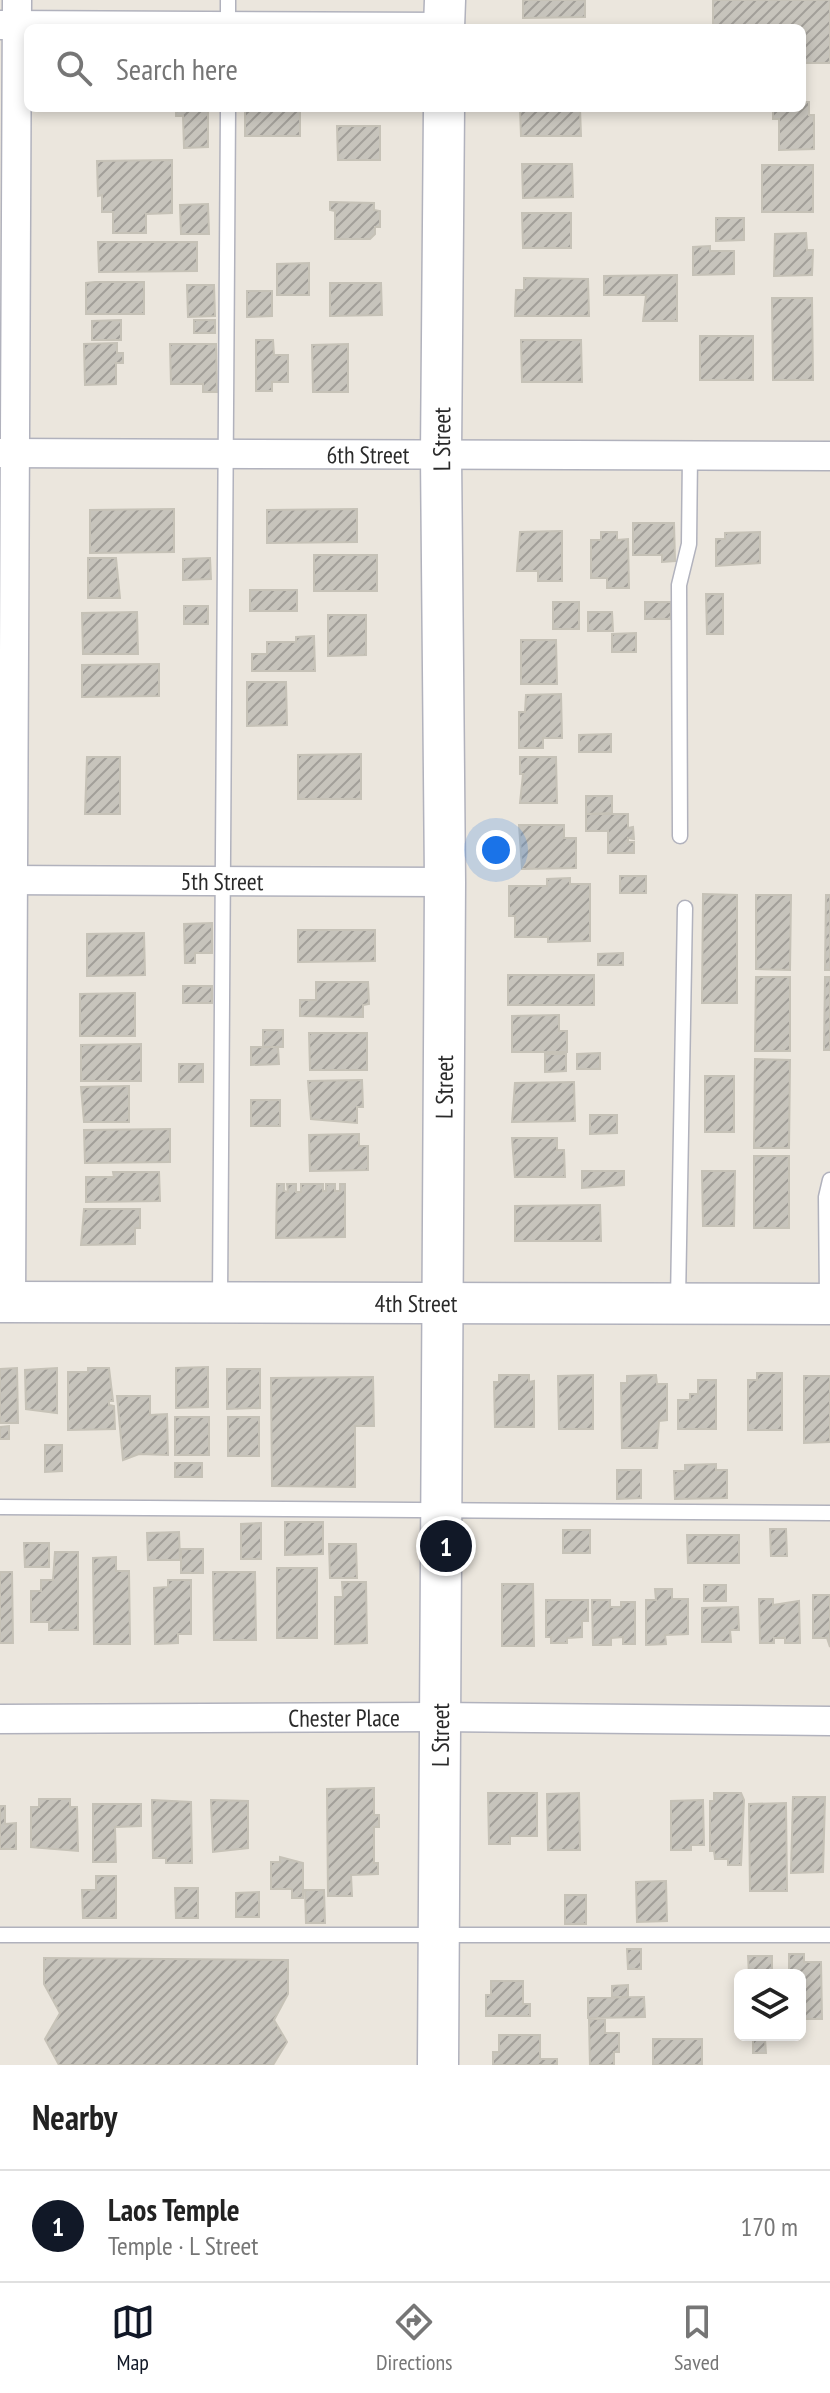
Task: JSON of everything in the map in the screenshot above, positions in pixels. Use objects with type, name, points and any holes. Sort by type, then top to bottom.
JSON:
[{"type":"street","points":[[6,1302],[12,17],[444,18]]},
{"type":"street","name":"L Street","points":[[438,2065],[445,882],[441,455],[444,112]]},
{"type":"street","name":"6th Street","points":[[8,453],[830,456]]},
{"type":"street","name":"5th Street","points":[[7,880],[445,882]]},
{"type":"street","name":"4th Street","points":[[6,1302],[829,1304]]},
{"type":"street","name":"Chester Place","points":[[0,1719],[438,1717],[830,1721]]},
{"type":"lane","points":[[220,1303],[228,112]]},
{"type":"lane","points":[[680,836],[679,585],[689,544],[690,455]]},
{"type":"lane","points":[[678,1304],[685,908]]},
{"type":"lane","points":[[829,1304],[826,1197],[830,1180]]},
{"type":"lane","points":[[0,1507],[830,1513]]},
{"type":"lane","points":[[0,1935],[830,1935]]},
{"type":"building","points":[[523,0],[585,0],[585,17],[523,18]]},
{"type":"building","points":[[713,0],[830,0],[830,63],[806,63],[806,24],[713,24]]},
{"type":"building","points":[[806,102],[809,102],[809,115],[814,115],[814,149],[779,150],[779,119],[773,119],[773,112],[806,112]]},
{"type":"building","points":[[176,112],[208,112],[208,147],[184,148],[183,116],[176,116]]},
{"type":"building","points":[[245,112],[300,112],[300,136],[245,136]]},
{"type":"building","points":[[520,112],[580,112],[581,136],[521,136]]},
{"type":"building","points":[[337,126],[380,126],[380,160],[338,160]]},
{"type":"building","points":[[172,160],[172,213],[146,214],[146,233],[113,233],[113,212],[102,212],[102,195],[98,196],[97,161]]},
{"type":"building","points":[[522,164],[572,164],[573,197],[523,198]]},
{"type":"building","points":[[762,165],[813,165],[813,212],[762,212]]},
{"type":"building","points":[[330,202],[374,203],[374,210],[380,211],[380,227],[375,227],[375,234],[370,239],[335,239],[335,211],[330,210]]},
{"type":"building","points":[[208,204],[209,234],[181,234],[180,205]]},
{"type":"building","points":[[522,213],[571,213],[571,248],[523,248]]},
{"type":"building","points":[[716,218],[744,218],[744,240],[716,241]]},
{"type":"building","points":[[806,233],[807,250],[813,250],[812,275],[774,276],[775,234]]},
{"type":"building","points":[[98,242],[197,242],[197,271],[99,272]]},
{"type":"building","points":[[710,246],[710,251],[734,251],[734,274],[693,275],[693,247]]},
{"type":"building","points":[[309,263],[309,295],[277,295],[277,264]]},
{"type":"building","points":[[677,275],[677,321],[643,321],[646,295],[604,295],[604,276]]},
{"type":"building","points":[[524,278],[588,279],[589,316],[515,316],[516,290],[524,290]]},
{"type":"building","points":[[144,282],[144,314],[86,314],[86,283]]},
{"type":"building","points":[[330,283],[381,283],[382,315],[330,316]]},
{"type":"building","points":[[187,285],[214,285],[215,316],[188,317]]},
{"type":"building","points":[[247,291],[272,291],[272,316],[247,317]]},
{"type":"building","points":[[772,298],[812,298],[813,380],[773,380]]},
{"type":"building","points":[[121,320],[121,340],[92,340],[92,321]]},
{"type":"building","points":[[194,320],[215,320],[215,333],[194,333]]},
{"type":"building","points":[[700,336],[753,336],[753,380],[700,380]]},
{"type":"building","points":[[256,340],[273,340],[274,355],[288,355],[288,382],[272,382],[272,391],[256,391]]},
{"type":"building","points":[[521,340],[581,340],[582,382],[522,382]]},
{"type":"building","points":[[117,343],[117,353],[123,353],[123,363],[116,363],[116,384],[85,385],[84,344]]},
{"type":"building","points":[[170,344],[216,344],[217,392],[203,392],[203,384],[171,384]]},
{"type":"building","points":[[348,344],[348,392],[313,392],[312,345]]},
{"type":"building","points":[[174,509],[174,552],[90,553],[90,510]]},
{"type":"building","points":[[357,509],[357,542],[267,543],[267,510]]},
{"type":"building","points":[[633,523],[674,523],[675,561],[662,562],[662,555],[633,555]]},
{"type":"building","points":[[562,531],[562,581],[538,581],[538,571],[517,571],[520,532]]},
{"type":"building","points":[[601,532],[617,532],[617,540],[628,539],[629,588],[607,588],[607,578],[591,578],[591,540],[601,540]]},
{"type":"building","points":[[760,532],[760,563],[716,566],[716,539],[725,539],[725,533]]},
{"type":"building","points":[[314,555],[377,555],[377,591],[314,591]]},
{"type":"building","points":[[88,558],[116,558],[120,598],[88,598]]},
{"type":"building","points":[[210,558],[211,579],[183,580],[183,559]]},
{"type":"building","points":[[250,590],[297,590],[297,611],[250,611]]},
{"type":"building","points":[[706,594],[723,594],[723,634],[707,634]]},
{"type":"building","points":[[553,602],[579,602],[579,629],[553,629]]},
{"type":"building","points":[[645,602],[671,602],[671,619],[645,619]]},
{"type":"building","points":[[184,606],[208,606],[208,624],[184,624]]},
{"type":"building","points":[[137,612],[138,654],[83,654],[82,613]]},
{"type":"building","points":[[588,612],[612,612],[613,631],[588,631]]},
{"type":"building","points":[[328,615],[366,615],[366,655],[328,656]]},
{"type":"building","points":[[636,633],[636,652],[612,652],[612,634]]},
{"type":"building","points":[[314,636],[315,671],[252,671],[252,654],[267,654],[267,642],[296,642],[296,637]]},
{"type":"building","points":[[521,640],[556,640],[557,684],[521,684]]},
{"type":"building","points":[[159,664],[159,696],[82,697],[82,665]]},
{"type":"building","points":[[247,682],[286,682],[287,725],[247,726]]},
{"type":"building","points":[[561,694],[562,738],[543,738],[543,748],[519,748],[519,712],[525,712],[526,695]]},
{"type":"building","points":[[611,734],[611,752],[579,752],[579,735]]},
{"type":"building","points":[[361,754],[361,799],[298,799],[298,755]]},
{"type":"building","points":[[87,757],[120,757],[120,814],[85,814]]},
{"type":"building","points":[[520,757],[556,757],[557,803],[520,803],[523,774],[520,774]]},
{"type":"building","points":[[586,796],[612,796],[612,813],[586,814]]},
{"type":"building","points":[[586,814],[628,814],[628,828],[633,827],[634,839],[628,838],[628,842],[634,842],[634,853],[608,853],[608,831],[586,831]]},
{"type":"building","points":[[519,825],[564,825],[564,838],[576,838],[576,868],[522,869]]},
{"type":"building","points":[[620,876],[646,876],[646,893],[620,893]]},
{"type":"building","points":[[570,878],[570,884],[590,884],[590,941],[548,942],[548,937],[515,937],[515,916],[509,916],[509,886],[547,886],[547,879]]},
{"type":"building","points":[[703,894],[737,895],[737,1003],[702,1003]]},
{"type":"building","points":[[756,895],[791,895],[790,970],[756,969]]},
{"type":"building","points":[[826,895],[830,895],[830,970],[825,970]]},
{"type":"building","points":[[212,923],[212,953],[195,953],[195,963],[185,963],[184,924]]},
{"type":"building","points":[[298,930],[375,930],[375,961],[298,962]]},
{"type":"building","points":[[144,933],[145,975],[87,976],[87,934]]},
{"type":"building","points":[[623,953],[623,965],[598,965],[598,954]]},
{"type":"building","points":[[508,975],[594,975],[594,1005],[508,1005]]},
{"type":"building","points":[[756,977],[790,977],[790,1051],[755,1051]]},
{"type":"building","points":[[825,977],[830,977],[830,1050],[824,1050]]},
{"type":"building","points":[[316,982],[368,982],[369,1004],[363,1005],[363,1017],[300,1016],[300,1000],[316,1000]]},
{"type":"building","points":[[183,986],[212,986],[212,1003],[183,1003]]},
{"type":"building","points":[[135,993],[135,1036],[80,1036],[80,994]]},
{"type":"building","points":[[559,1015],[559,1031],[567,1031],[567,1052],[512,1052],[512,1016]]},
{"type":"building","points":[[263,1030],[283,1030],[283,1047],[263,1047]]},
{"type":"building","points":[[309,1033],[367,1033],[367,1070],[310,1070]]},
{"type":"building","points":[[141,1044],[141,1081],[81,1081],[81,1045]]},
{"type":"building","points":[[251,1047],[278,1047],[279,1064],[251,1065]]},
{"type":"building","points":[[600,1053],[600,1069],[577,1069],[577,1054]]},
{"type":"building","points":[[545,1054],[566,1054],[566,1071],[545,1072]]},
{"type":"building","points":[[755,1059],[790,1060],[789,1148],[754,1148]]},
{"type":"building","points":[[179,1064],[203,1064],[203,1082],[179,1082]]},
{"type":"building","points":[[705,1076],[734,1076],[734,1132],[705,1132]]},
{"type":"building","points":[[362,1080],[363,1107],[357,1107],[357,1123],[311,1119],[308,1081]]},
{"type":"building","points":[[574,1082],[575,1121],[512,1122],[515,1083]]},
{"type":"building","points":[[129,1086],[129,1122],[84,1122],[81,1087]]},
{"type":"building","points":[[251,1100],[280,1100],[280,1126],[251,1126]]},
{"type":"building","points":[[590,1115],[617,1115],[617,1133],[590,1134]]},
{"type":"building","points":[[170,1129],[170,1162],[85,1163],[84,1130]]},
{"type":"building","points":[[359,1134],[359,1146],[368,1146],[368,1170],[310,1171],[309,1135]]},
{"type":"building","points":[[512,1138],[557,1138],[557,1150],[564,1150],[565,1177],[515,1177]]},
{"type":"building","points":[[754,1156],[789,1156],[789,1228],[754,1228]]},
{"type":"building","points":[[582,1171],[624,1171],[624,1185],[582,1188]]},
{"type":"building","points":[[702,1171],[735,1171],[734,1226],[703,1226]]},
{"type":"building","points":[[113,1172],[159,1172],[160,1201],[86,1202],[86,1177],[114,1177]]},
{"type":"building","points":[[277,1184],[284,1184],[284,1191],[288,1192],[287,1184],[296,1184],[296,1192],[301,1192],[301,1184],[323,1184],[323,1191],[326,1191],[326,1184],[335,1184],[335,1191],[340,1191],[340,1184],[345,1184],[345,1237],[276,1238]]},
{"type":"building","points":[[600,1205],[601,1241],[515,1241],[515,1206]]},
{"type":"building","points":[[84,1209],[140,1209],[140,1228],[135,1228],[135,1244],[81,1245]]},
{"type":"building","points":[[208,1367],[208,1407],[176,1408],[176,1368]]},
{"type":"building","points":[[17,1368],[18,1423],[0,1423],[0,1369]]},
{"type":"building","points":[[57,1368],[57,1413],[26,1409],[25,1370]]},
{"type":"building","points":[[88,1368],[109,1368],[113,1401],[109,1401],[109,1405],[114,1406],[115,1429],[68,1430],[68,1372],[88,1372]]},
{"type":"building","points":[[227,1369],[260,1369],[260,1408],[227,1409]]},
{"type":"building","points":[[757,1373],[782,1373],[782,1430],[748,1430],[748,1380],[757,1380]]},
{"type":"building","points":[[499,1375],[529,1375],[529,1382],[534,1381],[534,1427],[495,1427],[494,1382],[499,1382]]},
{"type":"building","points":[[593,1375],[593,1429],[559,1429],[558,1376]]},
{"type":"building","points":[[656,1375],[657,1384],[667,1384],[667,1420],[659,1421],[657,1448],[622,1448],[621,1383],[627,1383],[627,1376]]},
{"type":"building","points":[[804,1376],[830,1376],[830,1442],[804,1443]]},
{"type":"building","points":[[373,1377],[374,1426],[355,1426],[355,1487],[272,1486],[271,1378]]},
{"type":"building","points":[[698,1380],[716,1380],[716,1429],[678,1429],[678,1400],[690,1400],[690,1394],[698,1394]]},
{"type":"building","points":[[117,1396],[150,1396],[150,1415],[167,1414],[168,1455],[139,1454],[123,1460]]},
{"type":"building","points":[[175,1417],[209,1417],[209,1455],[175,1455]]},
{"type":"building","points":[[228,1417],[259,1417],[259,1456],[228,1456]]},
{"type":"building","points":[[9,1426],[9,1439],[0,1439],[0,1427]]},
{"type":"building","points":[[45,1445],[62,1445],[62,1471],[45,1472]]},
{"type":"building","points":[[175,1463],[202,1463],[202,1477],[175,1477]]},
{"type":"building","points":[[716,1464],[716,1470],[727,1470],[727,1498],[675,1499],[674,1471],[685,1471],[685,1465]]},
{"type":"building","points":[[617,1470],[641,1470],[641,1498],[617,1499]]},
{"type":"building","points":[[285,1522],[323,1522],[323,1554],[285,1555]]},
{"type":"building","points":[[261,1523],[261,1559],[241,1559],[241,1524]]},
{"type":"building","points":[[770,1529],[786,1529],[787,1556],[771,1556]]},
{"type":"building","points":[[563,1530],[590,1530],[590,1553],[563,1553]]},
{"type":"building","points":[[179,1532],[180,1560],[148,1560],[147,1533]]},
{"type":"building","points":[[687,1535],[739,1535],[739,1563],[688,1563]]},
{"type":"building","points":[[24,1543],[49,1543],[49,1567],[25,1567]]},
{"type":"building","points":[[329,1544],[356,1544],[357,1578],[330,1578]]},
{"type":"building","points":[[181,1549],[203,1549],[203,1573],[181,1573]]},
{"type":"building","points":[[55,1552],[78,1552],[78,1630],[49,1630],[49,1622],[31,1622],[31,1591],[41,1591],[41,1580],[53,1580]]},
{"type":"building","points":[[116,1557],[116,1571],[129,1571],[130,1644],[94,1644],[93,1558]]},
{"type":"building","points":[[277,1568],[317,1568],[317,1638],[277,1638]]},
{"type":"building","points":[[0,1572],[12,1572],[13,1643],[0,1643]]},
{"type":"building","points":[[213,1572],[255,1572],[256,1640],[214,1640]]},
{"type":"building","points":[[168,1580],[191,1580],[191,1634],[178,1634],[178,1643],[155,1644],[154,1588],[168,1587]]},
{"type":"building","points":[[342,1582],[366,1582],[367,1643],[335,1644],[335,1597],[343,1597]]},
{"type":"building","points":[[502,1584],[533,1584],[534,1646],[502,1646]]},
{"type":"building","points":[[704,1585],[726,1585],[726,1601],[704,1601]]},
{"type":"building","points":[[655,1589],[672,1589],[672,1599],[688,1599],[688,1634],[665,1635],[666,1644],[646,1645],[646,1600],[656,1600]]},
{"type":"building","points":[[813,1595],[830,1595],[830,1647],[827,1638],[813,1638]]},
{"type":"building","points":[[759,1599],[773,1599],[773,1605],[799,1601],[800,1643],[785,1643],[785,1638],[774,1638],[774,1643],[760,1643]]},
{"type":"building","points":[[546,1600],[588,1600],[588,1621],[582,1621],[582,1637],[567,1638],[567,1643],[551,1643],[551,1637],[546,1637]]},
{"type":"building","points":[[592,1600],[610,1600],[610,1607],[621,1607],[621,1602],[635,1602],[635,1644],[623,1644],[623,1637],[611,1638],[611,1645],[593,1645]]},
{"type":"building","points":[[738,1607],[739,1630],[730,1630],[731,1642],[702,1642],[702,1608]]},
{"type":"building","points":[[374,1788],[374,1815],[379,1815],[379,1827],[374,1827],[374,1863],[378,1863],[378,1874],[351,1875],[352,1896],[328,1896],[327,1789]]},
{"type":"building","points":[[488,1793],[537,1793],[537,1836],[510,1836],[510,1844],[489,1844]]},
{"type":"building","points":[[579,1793],[580,1850],[548,1850],[547,1794]]},
{"type":"building","points":[[714,1793],[741,1793],[744,1800],[741,1865],[728,1865],[728,1859],[715,1859],[714,1851],[710,1851],[710,1801],[714,1801]]},
{"type":"building","points":[[793,1797],[825,1797],[823,1872],[791,1873]]},
{"type":"building","points":[[39,1799],[70,1799],[70,1807],[77,1807],[78,1851],[31,1847],[31,1807],[39,1807]]},
{"type":"building","points":[[152,1800],[191,1802],[192,1863],[166,1863],[166,1858],[153,1858]]},
{"type":"building","points":[[211,1800],[248,1801],[248,1848],[213,1852]]},
{"type":"building","points":[[703,1800],[704,1845],[691,1845],[691,1850],[671,1850],[671,1801]]},
{"type":"building","points":[[786,1803],[787,1891],[750,1891],[749,1804]]},
{"type":"building","points":[[93,1804],[141,1804],[141,1826],[115,1827],[116,1862],[93,1862]]},
{"type":"building","points":[[0,1806],[5,1806],[5,1824],[16,1823],[16,1849],[0,1849]]},
{"type":"building","points":[[280,1857],[303,1863],[303,1898],[292,1898],[292,1889],[271,1889],[271,1862],[280,1862]]},
{"type":"building","points":[[96,1876],[116,1876],[116,1918],[83,1918],[82,1890],[96,1890]]},
{"type":"building","points":[[666,1881],[667,1921],[637,1922],[636,1882]]},
{"type":"building","points":[[175,1888],[198,1888],[198,1918],[176,1918]]},
{"type":"building","points":[[305,1890],[324,1890],[325,1923],[306,1923]]},
{"type":"building","points":[[259,1892],[259,1917],[236,1917],[236,1893]]},
{"type":"building","points":[[565,1895],[586,1895],[586,1924],[565,1924]]},
{"type":"building","points":[[627,1949],[641,1949],[641,1969],[628,1969]]},
{"type":"building","points":[[789,1954],[804,1954],[804,1962],[821,1962],[822,2019],[806,2019],[806,1969],[789,1969]]},
{"type":"building","points":[[748,1956],[772,1956],[772,1969],[749,1969]]},
{"type":"building","points":[[44,1958],[288,1960],[288,1994],[274,2020],[287,2042],[273,2065],[59,2065],[45,2039],[60,2013],[44,1984]]},
{"type":"building","points":[[491,1981],[523,1981],[523,2004],[530,2004],[530,2016],[486,2016],[486,1995],[491,1995]]},
{"type":"building","points":[[628,1985],[628,1997],[612,1997],[612,1986]]},
{"type":"building","points":[[644,1997],[645,2017],[588,2018],[588,1998]]},
{"type":"building","points":[[589,2019],[605,2019],[605,2033],[619,2033],[619,2052],[614,2052],[614,2065],[590,2065]]},
{"type":"building","points":[[499,2035],[540,2035],[540,2059],[557,2059],[557,2065],[493,2065],[493,2052],[499,2052]]},
{"type":"building","points":[[653,2039],[702,2039],[702,2065],[653,2065]]},
{"type":"building","points":[[753,2041],[765,2041],[766,2053],[753,2053]]},
{"type":"place","name":"Laos Temple","points":[[446,1546]]}]
